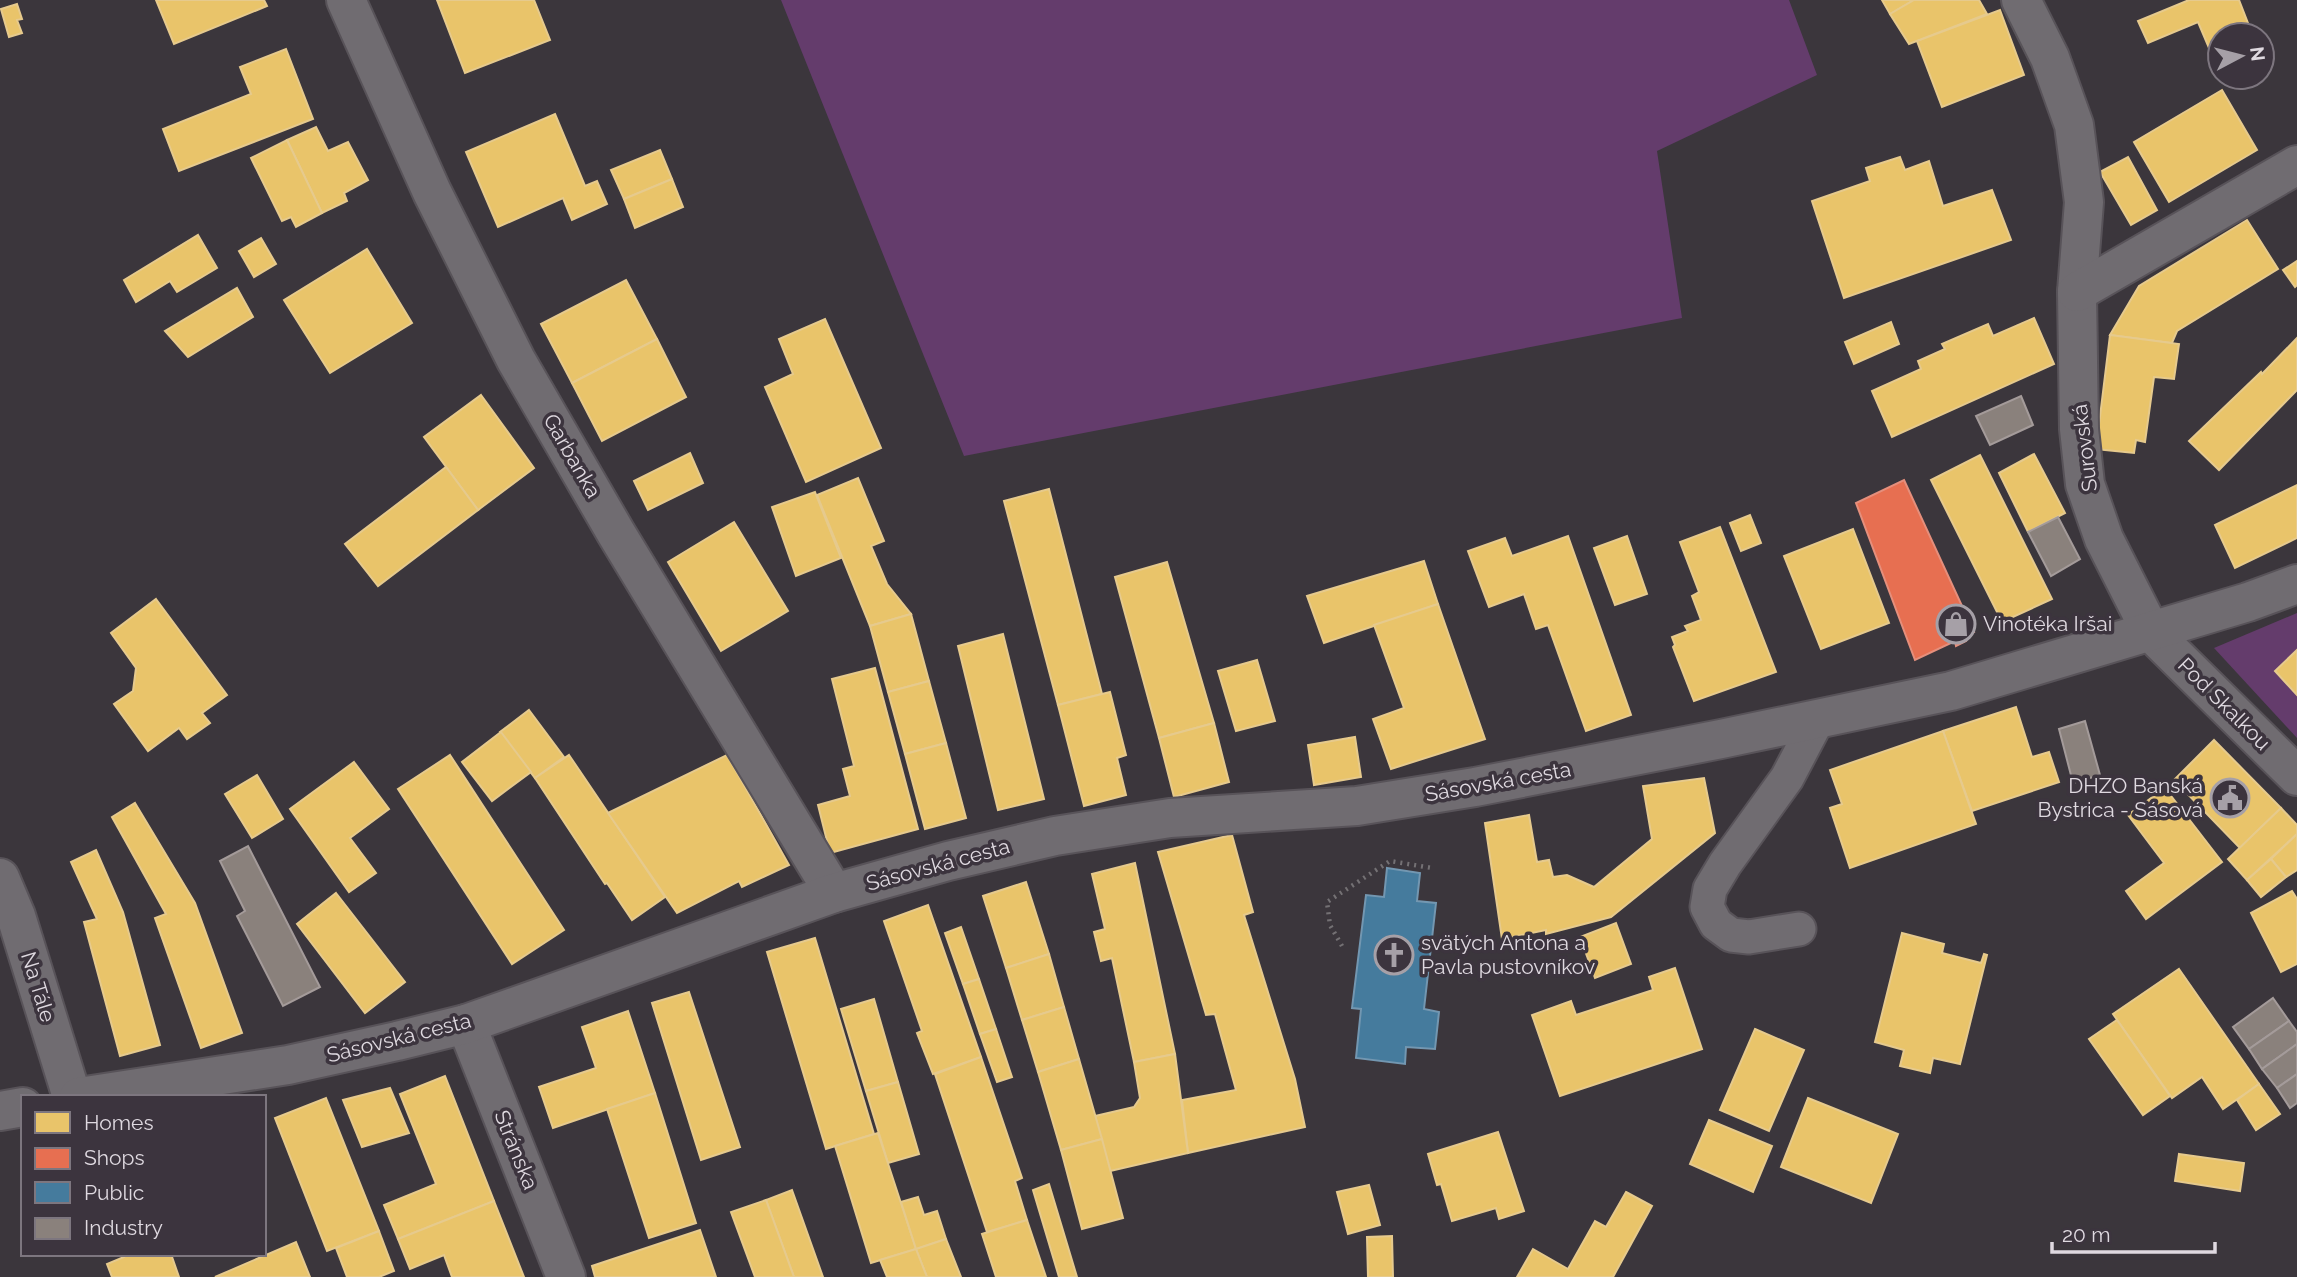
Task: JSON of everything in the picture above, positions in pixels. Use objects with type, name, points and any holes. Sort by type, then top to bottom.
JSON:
[{"type":"street","name":"Garbanka","points":[[346,0],[432,192],[516,360],[616,533],[834,893]]},
{"type":"street","name":"Surovská","points":[[2021,0],[2049,58],[2074,125],[2084,202],[2077,292],[2080,429],[2085,484],[2104,539],[2151,632]]},
{"type":"street","points":[[2077,292],[2297,165]]},
{"type":"street","name":"Sásovská cesta","points":[[92,1095],[288,1065],[466,1024],[834,893],[948,861],[1055,836],[1170,818],[1357,806],[1475,788],[1818,719],[1951,691],[2151,632],[2297,584]]},
{"type":"street","name":"Pod Skalkou","points":[[2151,632],[2297,776]]},
{"type":"street","name":"Na Tále","points":[[0,878],[16,916],[71,1095]]},
{"type":"street","name":"Stránska","points":[[466,1024],[566,1277]]},
{"type":"street","points":[[0,1111],[21,1107]]},
{"type":"lane","points":[[1799,929],[1749,937],[1731,934],[1716,924],[1707,907],[1710,889],[1787,778],[1818,719]]},
{"type":"path","points":[[1342,946],[1330,925],[1327,902],[1390,862],[1432,868]]},
{"type":"shaded area","points":[[781,0],[1789,0],[1817,75],[1657,151],[1682,318],[964,456]]},
{"type":"shaded area","points":[[2297,613],[2297,738],[2214,648]]},
{"type":"building: Homes","points":[[156,0],[264,0],[267,6],[174,44]]},
{"type":"building: Homes","points":[[437,0],[534,0],[550,40],[465,73]]},
{"type":"building: Homes","points":[[1882,0],[1914,0],[1890,14]]},
{"type":"building: Homes","points":[[1914,0],[1979,0],[1987,14],[1909,44],[1890,14]]},
{"type":"building: Homes","points":[[2189,0],[2239,0],[2247,21],[2206,21],[2206,41],[2198,22],[2148,43],[2138,21]]},
{"type":"building: Homes","points":[[17,4],[22,19],[17,20],[22,33],[9,37],[1,9]]},
{"type":"building: Homes","points":[[2000,10],[2024,75],[1942,107],[1917,41]]},
{"type":"building: Homes","points":[[286,49],[313,119],[179,171],[163,129],[251,94],[240,67]]},
{"type":"building: Homes","points":[[2223,91],[2257,150],[2169,202],[2134,142]]},
{"type":"building: Homes","points":[[555,114],[585,186],[597,181],[607,204],[572,220],[563,198],[498,227],[466,152]]},
{"type":"building: Homes","points":[[316,127],[328,151],[348,142],[368,180],[344,193],[347,201],[322,213],[287,140]]},
{"type":"building: Homes","points":[[287,140],[322,213],[296,227],[291,217],[282,221],[251,158]]},
{"type":"building: Homes","points":[[660,150],[672,179],[624,199],[611,170]]},
{"type":"building: Homes","points":[[1900,157],[1905,170],[1929,161],[1943,206],[1992,190],[2011,240],[1844,298],[1812,201],[1870,181],[1866,168]]},
{"type":"building: Homes","points":[[2128,157],[2157,210],[2131,225],[2100,172]]},
{"type":"building: Homes","points":[[672,179],[683,207],[635,228],[624,199]]},
{"type":"building: Homes","points":[[2247,220],[2278,269],[2177,331],[2172,343],[2110,335],[2139,286]]},
{"type":"building: Homes","points":[[198,235],[217,268],[177,292],[170,281],[136,302],[124,280]]},
{"type":"building: Homes","points":[[261,238],[276,264],[254,277],[239,251]]},
{"type":"building: Homes","points":[[367,249],[412,323],[330,373],[284,300]]},
{"type":"building: Homes","points":[[2297,261],[2297,285],[2295,287],[2283,270]]},
{"type":"building: Homes","points":[[626,280],[657,339],[572,383],[541,324]]},
{"type":"building: Homes","points":[[237,288],[253,317],[188,357],[165,331]]},
{"type":"building: Homes","points":[[2034,318],[2054,364],[1892,437],[1872,391],[1921,369],[1918,361],[1945,349],[1942,344],[1988,324],[1993,336]]},
{"type":"building: Homes","points":[[825,319],[881,448],[806,482],[765,387],[793,374],[779,339]]},
{"type":"building: Homes","points":[[1891,322],[1899,344],[1854,364],[1845,342]]},
{"type":"building: Homes","points":[[2110,335],[2179,344],[2174,379],[2154,377],[2145,442],[2136,440],[2134,453],[2096,449]]},
{"type":"building: Homes","points":[[2297,338],[2297,390],[2219,470],[2189,441]]},
{"type":"building: Homes","points":[[657,339],[686,397],[602,441],[572,383]]},
{"type":"building: Homes","points":[[481,395],[534,468],[478,510],[424,437]]},
{"type":"building: Homes","points":[[690,453],[703,483],[648,510],[634,481]]},
{"type":"building: Homes","points":[[2034,454],[2065,513],[2028,532],[1999,473]]},
{"type":"building: Homes","points":[[1980,455],[2052,599],[2002,622],[1931,480]]},
{"type":"building: Homes","points":[[446,467],[478,510],[378,586],[345,544]]},
{"type":"building: Homes","points":[[858,478],[884,541],[871,546],[887,584],[911,614],[870,626],[817,495]]},
{"type":"building: Homes","points":[[2297,485],[2297,538],[2235,568],[2215,525]]},
{"type":"building: Homes","points":[[1049,489],[1102,694],[1058,705],[1004,501]]},
{"type":"building: Homes","points":[[815,492],[841,558],[796,576],[772,507]]},
{"type":"building: Homes","points":[[1750,515],[1761,543],[1741,551],[1730,523]]},
{"type":"building: Homes","points":[[734,522],[788,611],[721,651],[668,562]]},
{"type":"building: Homes","points":[[1720,527],[1776,672],[1694,701],[1673,647],[1675,645],[1672,637],[1688,631],[1685,626],[1701,620],[1692,596],[1699,592],[1680,542]]},
{"type":"building: Homes","points":[[1853,529],[1889,623],[1821,649],[1784,556]]},
{"type":"building: Homes","points":[[1568,536],[1631,715],[1586,731],[1548,625],[1536,629],[1524,594],[1489,607],[1468,551],[1505,538],[1512,556]]},
{"type":"building: Homes","points":[[1627,536],[1647,594],[1615,605],[1594,548]]},
{"type":"building: Homes","points":[[1424,561],[1438,604],[1324,643],[1307,596]]},
{"type":"building: Homes","points":[[1167,562],[1214,723],[1159,738],[1115,577]]},
{"type":"building: Homes","points":[[156,599],[227,695],[202,713],[210,723],[187,739],[179,728],[148,751],[114,704],[133,691],[136,668],[111,633]]},
{"type":"building: Homes","points":[[1438,604],[1485,739],[1391,769],[1373,719],[1404,708],[1374,625]]},
{"type":"building: Homes","points":[[911,614],[929,681],[888,692],[870,626]]},
{"type":"building: Homes","points":[[1003,634],[1044,799],[998,810],[958,646]]},
{"type":"building: Homes","points":[[2297,650],[2297,695],[2275,671]]},
{"type":"building: Homes","points":[[1257,660],[1275,721],[1236,731],[1218,671]]},
{"type":"building: Homes","points":[[875,668],[918,829],[830,853],[818,805],[850,796],[843,769],[854,766],[832,679]]},
{"type":"building: Homes","points":[[929,681],[946,743],[905,754],[888,692]]},
{"type":"building: Homes","points":[[1110,692],[1126,755],[1117,758],[1126,795],[1084,806],[1058,705]]},
{"type":"building: Homes","points":[[2016,707],[2032,757],[2049,752],[2059,782],[1972,811],[1943,731]]},
{"type":"building: Homes","points":[[529,710],[564,757],[535,778],[500,732]]},
{"type":"building: Homes","points":[[1214,723],[1229,782],[1174,797],[1159,738]]},
{"type":"building: Homes","points":[[1943,731],[1976,824],[1850,868],[1830,808],[1842,804],[1830,770]]},
{"type":"building: Homes","points":[[501,732],[531,772],[492,801],[462,762]]},
{"type":"building: Homes","points":[[1355,737],[1361,777],[1314,785],[1308,745]]},
{"type":"building: Homes","points":[[2214,740],[2281,808],[2240,848],[2174,780]]},
{"type":"building: Homes","points":[[946,743],[966,818],[925,829],[905,754]]},
{"type":"building: Homes","points":[[450,755],[564,930],[512,964],[398,789]]},
{"type":"building: Homes","points":[[569,755],[665,897],[632,920],[535,778]]},
{"type":"building: Homes","points":[[727,755],[789,865],[742,887],[739,881],[677,913],[608,813]]},
{"type":"building: Homes","points":[[354,762],[389,809],[350,838],[376,873],[349,892],[290,809]]},
{"type":"building: Homes","points":[[257,775],[283,819],[252,838],[225,794]]},
{"type":"building: Homes","points":[[1704,778],[1715,833],[1611,917],[1546,934],[1546,930],[1502,939],[1485,823],[1529,815],[1537,862],[1549,860],[1553,877],[1567,875],[1594,887],[1652,839],[1643,786]]},
{"type":"building: Homes","points":[[2165,788],[2222,862],[2146,919],[2126,891],[2164,863],[2128,815]]},
{"type":"building: Homes","points":[[135,803],[195,903],[242,1033],[201,1048],[155,918],[166,914],[112,817]]},
{"type":"building: Homes","points":[[2281,808],[2297,825],[2297,834],[2247,880],[2228,859]]},
{"type":"building: Homes","points":[[2297,834],[2297,870],[2286,877],[2271,859]]},
{"type":"building: Homes","points":[[1232,835],[1253,912],[1244,915],[1295,1079],[1305,1127],[1188,1153],[1182,1100],[1236,1090],[1215,1014],[1206,1015],[1158,852]]},
{"type":"building: Homes","points":[[96,850],[123,912],[160,1045],[120,1056],[84,922],[97,919],[71,862]]},
{"type":"building: Homes","points":[[2271,859],[2286,877],[2261,897],[2247,880]]},
{"type":"building: Homes","points":[[1135,863],[1175,1054],[1134,1062],[1112,958],[1101,961],[1094,932],[1105,929],[1092,874]]},
{"type":"building: Homes","points":[[1026,882],[1049,954],[1006,968],[983,896]]},
{"type":"building: Homes","points":[[2292,891],[2297,899],[2297,964],[2281,972],[2251,913]]},
{"type":"building: Homes","points":[[336,893],[405,982],[365,1013],[297,924]]},
{"type":"building: Homes","points":[[928,905],[981,1057],[933,1074],[917,1033],[922,1031],[884,921]]},
{"type":"building: Homes","points":[[1616,923],[1631,964],[1595,978],[1580,937]]},
{"type":"building: Homes","points":[[961,927],[979,979],[963,984],[945,933]]},
{"type":"building: Homes","points":[[1902,933],[1944,944],[1942,953],[1981,963],[1984,954],[1987,955],[1960,1064],[1933,1058],[1930,1073],[1900,1066],[1904,1050],[1875,1042]]},
{"type":"building: Homes","points":[[815,938],[874,1134],[826,1149],[767,952]]},
{"type":"building: Homes","points":[[1049,954],[1064,1007],[1022,1020],[1006,968]]},
{"type":"building: Homes","points":[[1675,968],[1702,1049],[1560,1096],[1532,1015],[1571,1001],[1576,1015],[1653,990],[1649,977]]},
{"type":"building: Homes","points":[[2179,969],[2259,1084],[2223,1109],[2202,1077],[2172,1098],[2113,1014]]},
{"type":"building: Homes","points":[[979,979],[996,1029],[980,1034],[963,984]]},
{"type":"building: Homes","points":[[689,992],[740,1147],[701,1160],[652,1003]]},
{"type":"building: Homes","points":[[874,999],[898,1082],[866,1091],[841,1009]]},
{"type":"building: Homes","points":[[1064,1007],[1079,1059],[1038,1072],[1022,1020]]},
{"type":"building: Homes","points":[[628,1011],[655,1093],[553,1128],[539,1087],[596,1068],[582,1027]]},
{"type":"building: Homes","points":[[2117,1020],[2170,1096],[2143,1115],[2089,1039]]},
{"type":"building: Homes","points":[[996,1029],[1012,1077],[997,1082],[980,1034]]},
{"type":"building: Homes","points":[[1755,1029],[1804,1050],[1769,1131],[1720,1110]]},
{"type":"building: Homes","points":[[1175,1054],[1188,1153],[1110,1171],[1095,1116],[1134,1107],[1140,1098],[1134,1062]]},
{"type":"building: Homes","points":[[981,1057],[1022,1178],[1015,1181],[1027,1220],[987,1232],[935,1074]]},
{"type":"building: Homes","points":[[1079,1059],[1102,1139],[1061,1150],[1038,1072]]},
{"type":"building: Homes","points":[[445,1076],[494,1201],[398,1239],[384,1205],[436,1184],[400,1094]]},
{"type":"building: Homes","points":[[898,1082],[919,1154],[888,1163],[866,1091]]},
{"type":"building: Homes","points":[[2259,1084],[2280,1114],[2256,1130],[2237,1100]]},
{"type":"building: Homes","points":[[390,1088],[409,1133],[362,1147],[343,1100]]},
{"type":"building: Homes","points":[[655,1093],[696,1223],[649,1238],[607,1109]]},
{"type":"building: Homes","points":[[326,1098],[379,1231],[327,1251],[275,1118]]},
{"type":"building: Homes","points":[[1808,1098],[1898,1134],[1871,1203],[1781,1167]]},
{"type":"building: Homes","points":[[1709,1120],[1772,1146],[1753,1192],[1690,1164]]},
{"type":"building: Homes","points":[[1498,1132],[1524,1211],[1499,1219],[1496,1208],[1452,1221],[1441,1184],[1437,1185],[1428,1154]]},
{"type":"building: Homes","points":[[878,1133],[916,1249],[871,1263],[835,1146]]},
{"type":"building: Homes","points":[[1102,1139],[1123,1218],[1082,1229],[1061,1150]]},
{"type":"building: Homes","points":[[2179,1154],[2244,1163],[2240,1191],[2175,1181]]},
{"type":"building: Homes","points":[[1049,1184],[1077,1277],[1059,1277],[1033,1190]]},
{"type":"building: Homes","points":[[1369,1185],[1380,1225],[1348,1234],[1337,1192]]},
{"type":"building: Homes","points":[[792,1190],[823,1277],[794,1277],[766,1200]]},
{"type":"building: Homes","points":[[1626,1192],[1652,1206],[1613,1277],[1517,1277],[1533,1249],[1568,1269],[1595,1221],[1606,1227]]},
{"type":"building: Homes","points":[[918,1197],[924,1215],[937,1211],[946,1239],[916,1249],[901,1202]]},
{"type":"building: Homes","points":[[766,1200],[794,1277],[755,1277],[731,1212]]},
{"type":"building: Homes","points":[[494,1201],[524,1277],[452,1277],[444,1255],[410,1269],[398,1239]]},
{"type":"building: Homes","points":[[1027,1220],[1046,1277],[996,1277],[982,1234]]},
{"type":"building: Homes","points":[[700,1230],[716,1277],[595,1277],[592,1266]]},
{"type":"building: Homes","points":[[379,1231],[394,1271],[379,1277],[347,1277],[336,1248]]},
{"type":"building: Homes","points":[[1392,1236],[1393,1277],[1368,1277],[1367,1237]]},
{"type":"building: Homes","points":[[946,1239],[961,1277],[927,1277],[916,1249]]},
{"type":"building: Homes","points":[[296,1242],[310,1277],[215,1277],[266,1256]]},
{"type":"building: Homes","points":[[916,1249],[927,1277],[887,1277],[880,1260]]},
{"type":"building: Homes","points":[[172,1256],[179,1277],[112,1277],[107,1264],[124,1257]]},
{"type":"building: Shops","points":[[1904,480],[1974,632],[1965,636],[1966,641],[1956,646],[1955,641],[1915,660],[1856,503]]},
{"type":"building: Public","name":"svätých Antona a Pavla pustovníkov","points":[[1387,868],[1420,873],[1417,901],[1436,903],[1424,1009],[1439,1012],[1435,1049],[1406,1047],[1405,1064],[1356,1058],[1361,1009],[1352,1008],[1366,895],[1384,897]]},
{"type":"building: Industry","points":[[2021,396],[2033,425],[1990,445],[1976,416]]},
{"type":"building: Industry","points":[[2058,517],[2080,559],[2051,576],[2028,532]]},
{"type":"building: Industry","points":[[2085,721],[2100,775],[2073,783],[2059,729]]},
{"type":"building: Industry","points":[[248,846],[320,987],[283,1006],[237,916],[245,911],[220,861]]},
{"type":"building: Industry","points":[[2273,998],[2289,1021],[2249,1049],[2233,1027]]},
{"type":"building: Industry","points":[[2289,1021],[2297,1032],[2297,1044],[2262,1069],[2249,1049]]},
{"type":"building: Industry","points":[[2297,1044],[2297,1074],[2277,1088],[2262,1069]]},
{"type":"building: Industry","points":[[2297,1074],[2297,1103],[2290,1108],[2277,1088]]},
{"type":"place","name":"Vinotéka Iršai","points":[[1956,624]]},
{"type":"place","name":"DHZO Banská Bystrica - Sásová","points":[[2230,798]]},
{"type":"place","name":"svätých Antona a Pavla pustovníkov","points":[[1394,955]]}]
